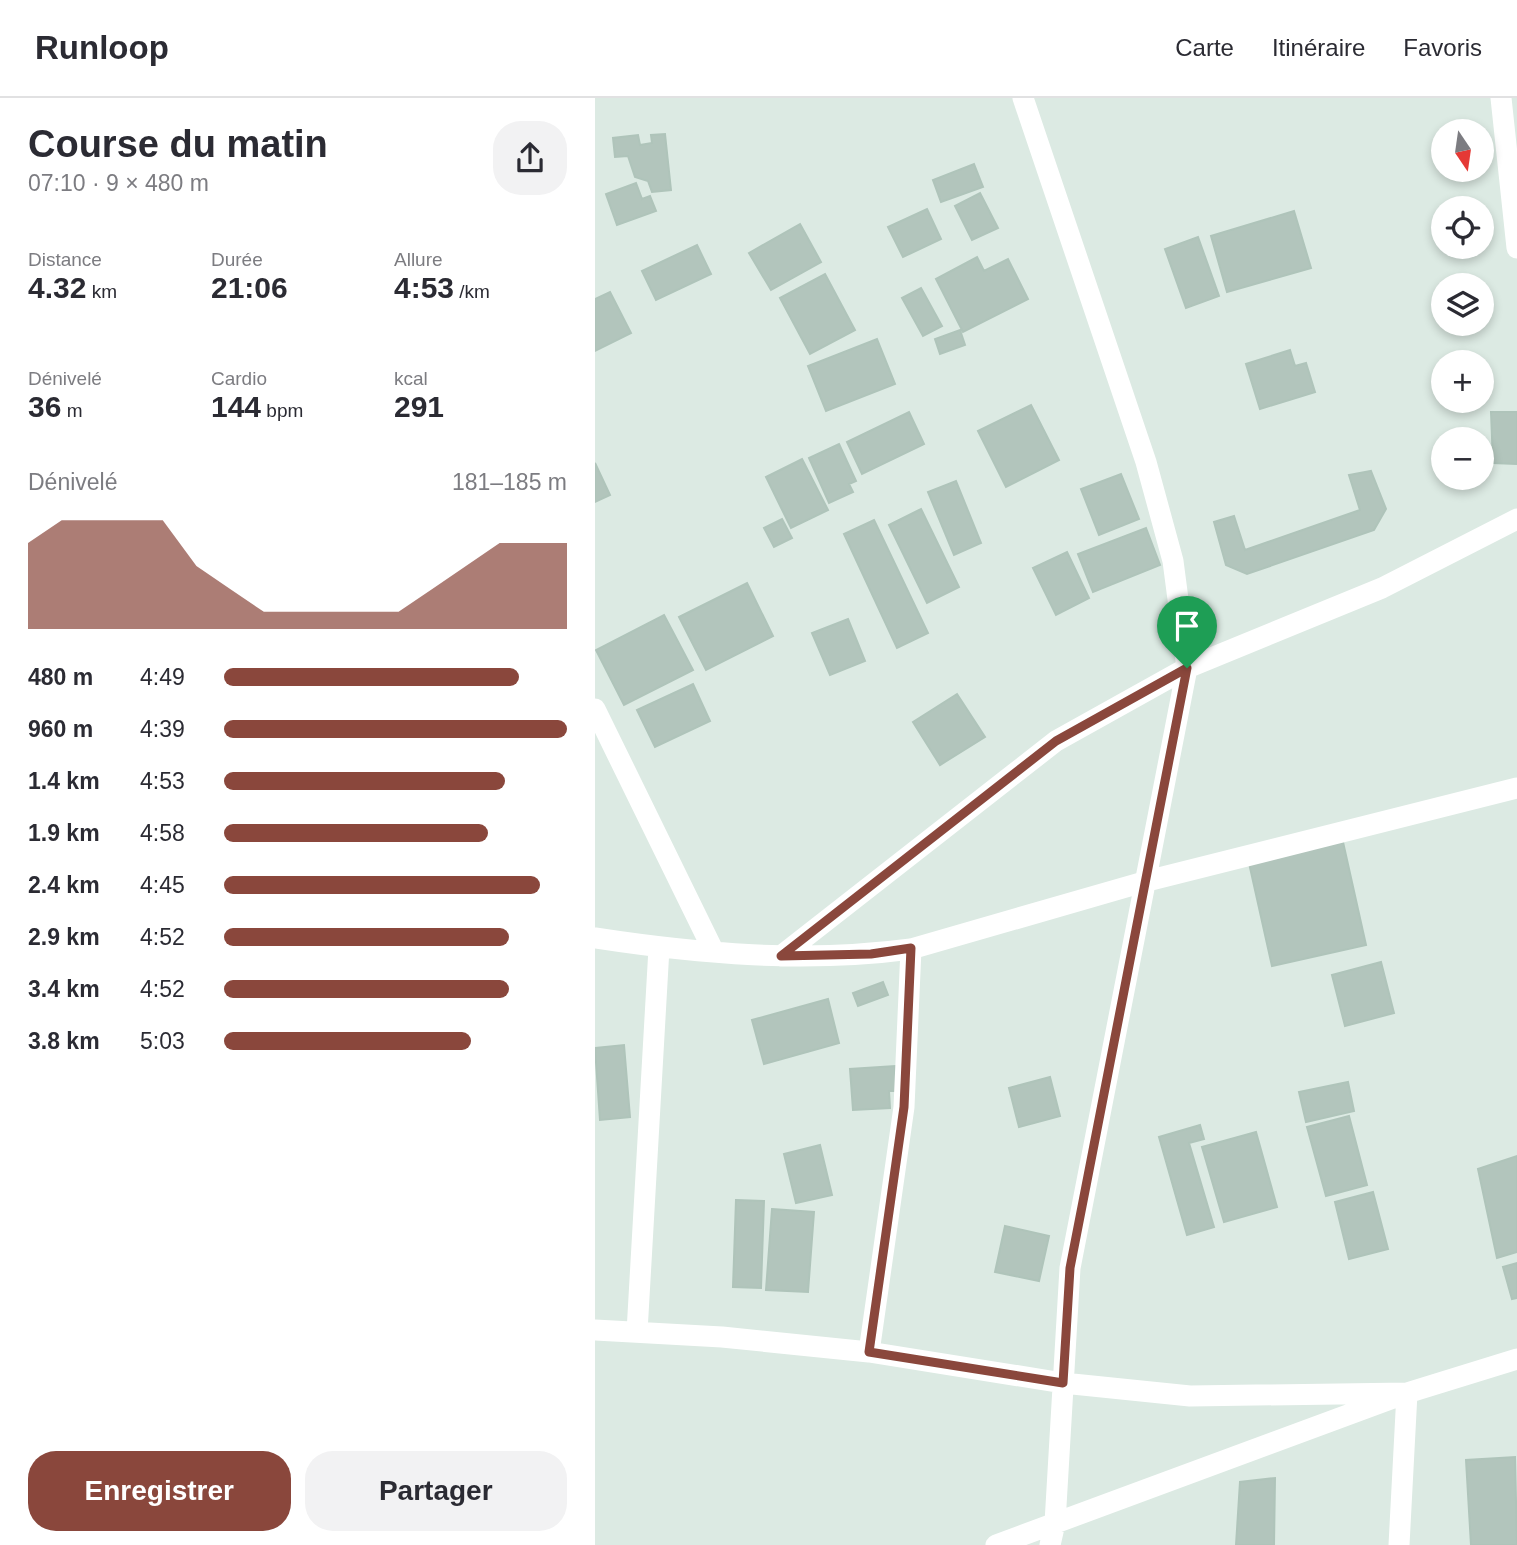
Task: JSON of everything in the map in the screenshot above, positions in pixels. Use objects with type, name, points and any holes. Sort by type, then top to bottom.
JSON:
[{"type":"street","points":[[1023,98],[1146,462],[1173,561],[1187,668],[1070,1268],[1055,1523],[1049,1545]]},
{"type":"street","points":[[1501,98],[1517,248]]},
{"type":"street","points":[[781,956],[1056,741],[1187,668],[1382,588],[1517,519]]},
{"type":"street","points":[[595,709],[714,952]]},
{"type":"street","points":[[595,939],[659,948],[781,956],[871,954],[911,948],[1147,880],[1517,788]]},
{"type":"street","points":[[637,1332],[659,948]]},
{"type":"street","points":[[869,1352],[903,1119],[911,948]]},
{"type":"street","points":[[595,1330],[869,1352],[1063,1383],[1190,1396],[1407,1393]]},
{"type":"street","points":[[996,1545],[1407,1393],[1517,1359]]},
{"type":"street","points":[[1399,1545],[1407,1393]]},
{"type":"building","points":[[665,134],[671,190],[652,192],[648,181],[635,177],[628,156],[615,157],[613,138],[638,135],[640,145],[652,143],[651,135]]},
{"type":"building","points":[[974,164],[983,187],[941,202],[933,180]]},
{"type":"building","points":[[636,183],[642,199],[650,196],[656,211],[617,225],[606,194]]},
{"type":"building","points":[[980,193],[998,228],[972,240],[955,206]]},
{"type":"building","points":[[927,209],[941,239],[903,257],[888,227]]},
{"type":"building","points":[[1294,211],[1311,268],[1227,292],[1211,236]]},
{"type":"building","points":[[800,224],[821,262],[771,290],[749,253]]},
{"type":"building","points":[[1198,237],[1219,296],[1186,308],[1165,249]]},
{"type":"building","points":[[697,245],[711,274],[656,300],[642,271]]},
{"type":"building","points":[[977,257],[984,271],[1008,259],[1028,299],[963,332],[936,279]]},
{"type":"building","points":[[825,274],[855,330],[810,354],[780,298]]},
{"type":"building","points":[[921,288],[942,326],[923,336],[902,298]]},
{"type":"building","points":[[610,292],[631,333],[595,351],[595,299]]},
{"type":"building","points":[[960,330],[965,345],[940,354],[935,339]]},
{"type":"building","points":[[877,339],[895,384],[826,411],[808,366]]},
{"type":"building","points":[[1290,350],[1295,366],[1306,363],[1315,392],[1260,409],[1246,364]]},
{"type":"building","points":[[1031,405],[1059,460],[1006,487],[978,431]]},
{"type":"building","points":[[909,412],[924,444],[862,474],[847,442]]},
{"type":"building","points":[[1517,412],[1517,464],[1494,463],[1494,427],[1492,427],[1491,413]]},
{"type":"building","points":[[839,444],[856,481],[849,484],[853,492],[829,503],[809,458]]},
{"type":"building","points":[[802,459],[828,510],[791,528],[766,477]]},
{"type":"building","points":[[595,463],[610,495],[595,502]]},
{"type":"building","points":[[1371,471],[1386,509],[1374,530],[1247,574],[1226,565],[1214,522],[1234,516],[1245,550],[1360,510],[1349,475]]},
{"type":"building","points":[[1121,474],[1139,519],[1099,535],[1081,489]]},
{"type":"building","points":[[956,481],[981,543],[954,555],[928,492]]},
{"type":"building","points":[[921,509],[959,587],[927,603],[889,525]]},
{"type":"building","points":[[782,519],[792,538],[774,547],[764,528]]},
{"type":"building","points":[[874,520],[928,633],[897,648],[844,534]]},
{"type":"building","points":[[1146,528],[1160,565],[1093,592],[1078,554]]},
{"type":"building","points":[[1067,552],[1089,598],[1056,615],[1033,568]]},
{"type":"building","points":[[747,583],[773,636],[706,670],[679,617]]},
{"type":"building","points":[[664,615],[693,670],[624,705],[596,650]]},
{"type":"building","points":[[848,619],[865,661],[830,675],[812,633]]},
{"type":"building","points":[[693,684],[710,721],[655,747],[637,710]]},
{"type":"building","points":[[957,694],[985,737],[940,765],[913,722]]},
{"type":"building","points":[[1343,842],[1366,945],[1272,966],[1249,863]]},
{"type":"building","points":[[1381,962],[1394,1013],[1345,1026],[1332,975]]},
{"type":"building","points":[[883,982],[888,995],[858,1006],[853,993]]},
{"type":"building","points":[[828,999],[839,1043],[764,1064],[752,1020]]},
{"type":"building","points":[[624,1045],[630,1117],[600,1120],[595,1048]]},
{"type":"building","points":[[895,1066],[896,1091],[889,1091],[890,1108],[853,1110],[850,1069]]},
{"type":"building","points":[[1050,1077],[1060,1116],[1019,1127],[1009,1088]]},
{"type":"building","points":[[1348,1082],[1354,1111],[1306,1122],[1299,1092]]},
{"type":"building","points":[[1349,1116],[1367,1185],[1326,1196],[1307,1127]]},
{"type":"building","points":[[1200,1125],[1204,1139],[1189,1143],[1214,1227],[1187,1235],[1159,1137]]},
{"type":"building","points":[[1256,1132],[1277,1207],[1224,1222],[1202,1147]]},
{"type":"building","points":[[820,1145],[832,1195],[796,1203],[784,1154]]},
{"type":"building","points":[[1517,1156],[1517,1252],[1497,1258],[1478,1169]]},
{"type":"building","points":[[1373,1192],[1388,1249],[1349,1259],[1335,1202]]},
{"type":"building","points":[[736,1200],[764,1201],[761,1288],[733,1287]]},
{"type":"building","points":[[772,1209],[814,1212],[808,1292],[766,1290]]},
{"type":"building","points":[[1005,1226],[1049,1236],[1039,1281],[995,1272]]},
{"type":"building","points":[[1517,1263],[1517,1298],[1512,1299],[1503,1267]]},
{"type":"building","points":[[1515,1457],[1517,1545],[1471,1545],[1466,1460]]},
{"type":"building","points":[[1275,1478],[1274,1545],[1236,1545],[1240,1482]]},
{"type":"route","points":[[1187,668],[1070,1268],[1063,1383],[869,1352],[896,1179],[904,1107],[911,948],[871,954],[781,956],[1056,741],[1187,668]]}]
